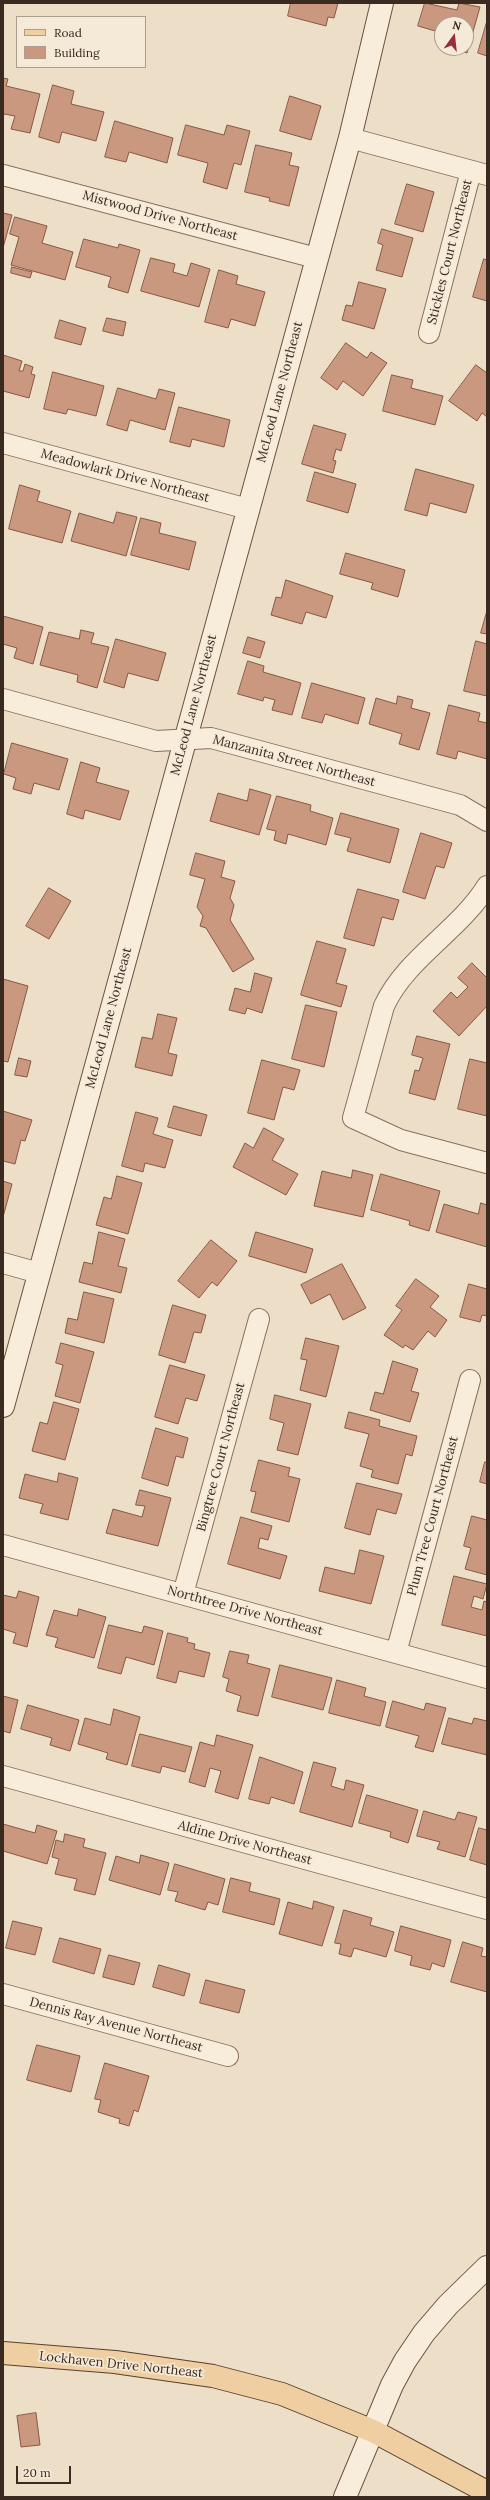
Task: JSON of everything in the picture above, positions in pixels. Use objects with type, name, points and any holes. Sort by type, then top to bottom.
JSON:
[{"type":"main road","name":"Lockhaven Drive Northeast","points":[[3,2353],[115,2362],[213,2376],[282,2394],[374,2431],[485,2493]]},
{"type":"street","name":"McLeod Lane Northeast","points":[[3,1406],[350,138],[382,3]]},
{"type":"street","points":[[350,138],[479,173]]},
{"type":"street","name":"Stickles Court Northeast","points":[[429,333],[479,173]]},
{"type":"street","name":"Mistwood Drive Northeast","points":[[3,174],[316,258]]},
{"type":"street","name":"Meadowlark Drive Northeast","points":[[3,443],[248,509]]},
{"type":"street","name":"Manzanita Street Northeast","points":[[3,699],[156,741],[211,738],[460,805],[487,821]]},
{"type":"street","points":[[487,886],[467,914],[403,976],[391,991],[384,1006],[353,1118],[401,1140],[487,1163]]},
{"type":"street","points":[[3,1263],[39,1273]]},
{"type":"street","name":"Bingtree Court Northeast","points":[[183,1594],[259,1319]]},
{"type":"street","name":"Plum Tree Court Northeast","points":[[396,1653],[470,1380]]},
{"type":"street","name":"Northtree Drive Northeast","points":[[3,1545],[487,1678]]},
{"type":"street","name":"Aldine Drive Northeast","points":[[3,1776],[487,1909]]},
{"type":"street","name":"Dennis Ray Avenue Northeast","points":[[3,1994],[228,2056]]},
{"type":"street","points":[[345,2497],[374,2431],[392,2385],[420,2339],[448,2305],[487,2267]]},
{"type":"building","points":[[291,3],[338,3],[334,18],[328,17],[326,26],[288,16]]},
{"type":"building","points":[[425,3],[457,10],[459,3],[480,7],[474,28],[474,16],[434,16],[434,31],[418,26]]},
{"type":"building","points":[[487,21],[487,56],[478,53]]},
{"type":"building","points":[[3,78],[8,79],[6,86],[40,94],[30,133],[11,129],[15,116],[4,114],[3,117]]},
{"type":"building","points":[[53,85],[74,91],[71,104],[104,112],[96,141],[62,132],[59,143],[39,137]]},
{"type":"building","points":[[290,96],[321,106],[311,140],[280,131]]},
{"type":"building","points":[[115,121],[173,138],[167,163],[129,152],[126,162],[105,157]]},
{"type":"building","points":[[186,125],[224,135],[227,125],[250,131],[241,165],[234,163],[227,189],[203,182],[208,163],[178,155]]},
{"type":"building","points":[[256,145],[292,153],[289,165],[299,167],[289,206],[269,201],[270,198],[245,192]]},
{"type":"building","points":[[407,184],[434,192],[423,232],[395,224]]},
{"type":"building","points":[[3,213],[12,215],[3,248]]},
{"type":"building","points":[[15,217],[47,226],[42,243],[73,252],[65,280],[11,265],[19,237],[10,234]]},
{"type":"building","points":[[382,229],[413,238],[402,277],[376,270],[383,245],[378,243]]},
{"type":"building","points":[[84,239],[118,248],[119,244],[140,250],[128,293],[108,287],[111,277],[76,267]]},
{"type":"building","points":[[151,258],[175,264],[173,272],[187,276],[191,263],[210,269],[199,307],[141,291]]},
{"type":"building","points":[[484,259],[487,260],[487,301],[473,297]]},
{"type":"building","points":[[12,267],[32,272],[30,278],[11,273]]},
{"type":"building","points":[[219,270],[238,276],[236,284],[265,292],[255,326],[231,319],[228,328],[205,322]]},
{"type":"building","points":[[359,282],[386,289],[374,329],[342,320],[346,305],[352,306]]},
{"type":"building","points":[[107,318],[126,322],[123,336],[103,331]]},
{"type":"building","points":[[60,320],[86,328],[81,345],[55,338]]},
{"type":"building","points":[[346,343],[367,358],[371,352],[387,363],[363,396],[343,381],[337,390],[321,378]]},
{"type":"building","points":[[3,355],[22,361],[19,371],[23,371],[25,364],[33,367],[31,374],[35,375],[29,398],[3,391]]},
{"type":"building","points":[[476,365],[487,373],[487,417],[482,413],[477,421],[449,401]]},
{"type":"building","points":[[53,372],[104,386],[96,416],[68,409],[66,414],[44,409]]},
{"type":"building","points":[[392,375],[413,380],[411,388],[443,396],[435,425],[383,411]]},
{"type":"building","points":[[118,388],[156,399],[159,389],[175,393],[165,430],[130,420],[127,431],[107,425]]},
{"type":"building","points":[[179,407],[230,420],[224,447],[192,439],[190,447],[170,442]]},
{"type":"building","points":[[314,425],[346,434],[341,451],[336,449],[333,460],[336,461],[333,473],[302,464]]},
{"type":"building","points":[[416,469],[474,485],[466,513],[430,503],[427,516],[405,510]]},
{"type":"building","points":[[315,472],[356,484],[348,513],[307,501]]},
{"type":"building","points":[[20,485],[40,491],[37,501],[71,511],[62,543],[9,529]]},
{"type":"building","points":[[117,512],[137,517],[126,556],[71,541],[79,513],[113,523]]},
{"type":"building","points":[[141,518],[161,523],[159,533],[196,542],[189,570],[131,555]]},
{"type":"building","points":[[346,553],[405,570],[398,597],[371,589],[373,583],[340,574]]},
{"type":"building","points":[[286,580],[333,596],[326,618],[306,612],[302,624],[271,615],[276,597],[281,598]]},
{"type":"building","points":[[487,611],[487,634],[481,633]]},
{"type":"building","points":[[3,616],[43,627],[33,664],[14,658],[17,648],[3,644]]},
{"type":"building","points":[[81,630],[94,633],[91,643],[109,647],[97,688],[77,682],[78,675],[40,665],[49,632],[79,639]]},
{"type":"building","points":[[248,637],[265,642],[260,658],[243,653]]},
{"type":"building","points":[[116,639],[166,653],[158,681],[128,673],[124,688],[104,682]]},
{"type":"building","points":[[476,641],[487,644],[487,696],[464,691]]},
{"type":"building","points":[[248,661],[264,666],[263,672],[301,683],[292,715],[272,710],[275,700],[264,697],[263,701],[238,694]]},
{"type":"building","points":[[312,683],[365,698],[358,724],[325,714],[322,723],[302,718]]},
{"type":"building","points":[[398,696],[413,700],[411,708],[430,713],[419,750],[399,744],[402,734],[369,724],[376,698],[396,704]]},
{"type":"building","points":[[449,705],[480,713],[478,721],[487,723],[487,759],[458,751],[456,759],[437,754]]},
{"type":"building","points":[[12,743],[68,759],[59,790],[34,783],[31,794],[13,789],[16,778],[4,774]]},
{"type":"building","points":[[81,762],[100,768],[96,782],[129,791],[120,820],[85,810],[83,819],[67,814]]},
{"type":"building","points":[[250,789],[271,795],[259,835],[210,821],[218,793],[247,801]]},
{"type":"building","points":[[277,796],[311,805],[310,811],[333,818],[326,845],[288,834],[286,844],[274,840],[276,831],[267,829]]},
{"type":"building","points":[[341,813],[399,829],[390,863],[347,851],[351,838],[335,834]]},
{"type":"building","points":[[421,833],[452,843],[444,868],[436,866],[425,899],[403,892]]},
{"type":"building","points":[[196,853],[225,861],[221,877],[235,881],[230,898],[234,905],[230,920],[254,959],[233,972],[206,928],[200,926],[203,916],[197,907],[205,879],[190,875]]},
{"type":"building","points":[[49,888],[71,901],[49,939],[26,926]]},
{"type":"building","points":[[358,889],[399,900],[393,920],[382,917],[374,946],[344,938]]},
{"type":"building","points":[[317,941],[346,949],[336,983],[347,986],[341,1007],[301,995]]},
{"type":"building","points":[[472,963],[487,978],[487,1006],[459,1036],[433,1011],[451,992],[457,998],[468,987],[458,978]]},
{"type":"building","points":[[255,973],[272,978],[262,1013],[247,1008],[245,1014],[229,1010],[235,988],[250,992]]},
{"type":"building","points":[[3,979],[28,986],[8,1062],[3,1061]]},
{"type":"building","points":[[306,1005],[337,1012],[324,1067],[292,1059]]},
{"type":"building","points":[[158,1014],[177,1018],[168,1053],[177,1055],[172,1076],[135,1067],[142,1037],[152,1039]]},
{"type":"building","points":[[417,1036],[450,1044],[435,1100],[409,1093],[415,1070],[419,1071],[423,1058],[412,1055]]},
{"type":"building","points":[[19,1058],[31,1061],[27,1077],[15,1075]]},
{"type":"building","points":[[470,1059],[487,1063],[487,1116],[458,1109]]},
{"type":"building","points":[[262,1060],[300,1070],[294,1090],[283,1087],[274,1120],[248,1113]]},
{"type":"building","points":[[174,1106],[207,1115],[201,1136],[168,1127]]},
{"type":"building","points":[[3,1111],[32,1120],[25,1141],[21,1140],[15,1164],[3,1161]]},
{"type":"building","points":[[136,1112],[158,1118],[153,1134],[173,1140],[165,1168],[145,1163],[143,1172],[122,1166]]},
{"type":"building","points":[[264,1128],[284,1139],[272,1160],[298,1174],[286,1195],[233,1167],[245,1143],[253,1148]]},
{"type":"building","points":[[353,1170],[373,1175],[363,1217],[314,1206],[322,1171],[351,1178]]},
{"type":"building","points":[[381,1174],[440,1191],[429,1231],[409,1225],[410,1221],[371,1210]]},
{"type":"building","points":[[117,1176],[142,1183],[128,1234],[96,1225],[104,1197],[111,1199]]},
{"type":"building","points":[[3,1181],[12,1184],[3,1217]]},
{"type":"building","points":[[481,1203],[487,1205],[487,1247],[436,1232],[444,1204],[478,1214]]},
{"type":"building","points":[[99,1232],[125,1239],[118,1266],[127,1268],[121,1293],[79,1282],[84,1262],[92,1264]]},
{"type":"building","points":[[256,1232],[313,1249],[306,1273],[249,1256]]},
{"type":"building","points":[[211,1240],[237,1261],[217,1286],[212,1282],[199,1298],[178,1281]]},
{"type":"building","points":[[342,1264],[366,1308],[343,1320],[330,1294],[311,1304],[301,1285]]},
{"type":"building","points":[[416,1279],[439,1296],[430,1307],[447,1320],[435,1337],[428,1331],[413,1350],[405,1345],[403,1348],[384,1335],[402,1310],[396,1306]]},
{"type":"building","points":[[469,1284],[487,1289],[487,1316],[482,1315],[480,1322],[460,1317]]},
{"type":"building","points":[[84,1292],[114,1299],[104,1343],[65,1333],[68,1318],[77,1320]]},
{"type":"building","points":[[173,1305],[206,1315],[201,1333],[194,1332],[185,1363],[159,1355]]},
{"type":"building","points":[[306,1338],[339,1346],[326,1397],[300,1390],[307,1360],[301,1359]]},
{"type":"building","points":[[61,1343],[94,1352],[80,1403],[55,1396],[63,1365],[56,1363]]},
{"type":"building","points":[[393,1361],[418,1369],[411,1391],[419,1393],[410,1422],[370,1410],[375,1392],[383,1394]]},
{"type":"building","points":[[170,1365],[205,1375],[197,1401],[186,1398],[178,1424],[155,1417]]},
{"type":"building","points":[[275,1395],[311,1404],[298,1455],[277,1450],[284,1423],[270,1419]]},
{"type":"building","points":[[54,1402],[79,1409],[65,1460],[32,1451],[40,1422],[47,1424]]},
{"type":"building","points":[[349,1412],[380,1420],[379,1426],[417,1436],[412,1456],[406,1454],[398,1484],[371,1477],[373,1470],[360,1466],[369,1434],[345,1428]]},
{"type":"building","points":[[156,1428],[188,1438],[183,1458],[176,1456],[168,1486],[142,1478]]},
{"type":"building","points":[[259,1460],[290,1468],[288,1476],[300,1479],[289,1522],[251,1512],[256,1492],[251,1491]]},
{"type":"building","points":[[485,1462],[487,1462],[487,1484],[480,1482]]},
{"type":"building","points":[[59,1473],[78,1478],[68,1520],[40,1513],[43,1504],[19,1498],[25,1474],[57,1482]]},
{"type":"building","points":[[357,1483],[402,1494],[396,1514],[377,1509],[370,1535],[345,1528]]},
{"type":"building","points":[[140,1490],[171,1498],[158,1546],[106,1533],[113,1509],[142,1517],[145,1506],[136,1505]]},
{"type":"building","points":[[472,1516],[487,1520],[487,1575],[465,1569],[471,1548],[464,1546]]},
{"type":"building","points":[[241,1517],[272,1526],[268,1540],[260,1538],[258,1548],[287,1556],[280,1579],[228,1564]]},
{"type":"building","points":[[360,1550],[384,1556],[371,1604],[319,1591],[325,1567],[354,1574]]},
{"type":"building","points":[[454,1576],[487,1584],[483,1599],[474,1596],[471,1607],[482,1610],[484,1601],[487,1602],[487,1636],[442,1625]]},
{"type":"building","points":[[19,1591],[39,1597],[27,1647],[13,1643],[16,1633],[3,1629],[3,1595],[16,1598]]},
{"type":"building","points":[[79,1609],[106,1617],[94,1658],[55,1647],[58,1638],[46,1635],[54,1610],[77,1616]]},
{"type":"building","points":[[109,1625],[142,1633],[144,1626],[163,1631],[154,1665],[126,1657],[121,1674],[98,1668]]},
{"type":"building","points":[[168,1633],[188,1638],[187,1642],[195,1644],[194,1649],[210,1653],[204,1677],[179,1671],[176,1683],[157,1678]]},
{"type":"building","points":[[230,1651],[249,1655],[247,1663],[270,1669],[258,1716],[237,1711],[241,1696],[226,1691],[229,1679],[223,1677]]},
{"type":"building","points":[[280,1665],[332,1678],[323,1710],[272,1697]]},
{"type":"building","points":[[337,1680],[366,1688],[364,1696],[386,1702],[380,1726],[329,1713]]},
{"type":"building","points":[[3,1696],[18,1700],[10,1733],[3,1731]]},
{"type":"building","points":[[393,1701],[424,1710],[426,1703],[446,1708],[433,1752],[415,1747],[419,1736],[386,1727]]},
{"type":"building","points":[[28,1705],[79,1720],[70,1751],[50,1745],[52,1738],[21,1729]]},
{"type":"building","points":[[114,1709],[140,1717],[127,1765],[106,1759],[108,1753],[78,1744],[85,1718],[110,1725]]},
{"type":"building","points":[[449,1718],[472,1724],[474,1718],[487,1721],[487,1755],[442,1744]]},
{"type":"building","points":[[140,1734],[192,1747],[185,1772],[162,1766],[160,1773],[132,1766]]},
{"type":"building","points":[[217,1735],[253,1745],[238,1799],[215,1792],[221,1771],[210,1768],[205,1787],[189,1782],[200,1742],[214,1746]]},
{"type":"building","points":[[260,1757],[303,1772],[294,1804],[271,1797],[269,1804],[249,1799]]},
{"type":"building","points":[[314,1762],[336,1768],[331,1786],[344,1790],[346,1780],[364,1785],[352,1827],[300,1812]]},
{"type":"building","points":[[367,1795],[418,1810],[408,1843],[390,1837],[391,1832],[359,1823]]},
{"type":"building","points":[[424,1811],[455,1820],[458,1812],[477,1817],[465,1857],[437,1849],[440,1842],[417,1836]]},
{"type":"building","points":[[3,1824],[35,1833],[37,1825],[57,1831],[47,1864],[3,1851]]},
{"type":"building","points":[[479,1828],[487,1830],[487,1865],[470,1860]]},
{"type":"building","points":[[65,1834],[85,1839],[83,1847],[106,1853],[95,1895],[74,1890],[77,1879],[55,1874],[59,1859],[52,1857],[56,1840],[63,1842]]},
{"type":"building","points":[[141,1855],[169,1863],[160,1895],[109,1880],[116,1856],[139,1863]]},
{"type":"building","points":[[175,1864],[225,1879],[218,1905],[208,1902],[205,1910],[175,1901],[178,1892],[168,1890]]},
{"type":"building","points":[[231,1878],[251,1883],[249,1891],[280,1899],[274,1925],[223,1912]]},
{"type":"building","points":[[314,1901],[334,1907],[322,1946],[279,1934],[288,1902],[312,1909]]},
{"type":"building","points":[[344,1910],[372,1918],[370,1925],[394,1932],[386,1957],[354,1948],[351,1957],[339,1954],[341,1944],[335,1943]]},
{"type":"building","points":[[13,1921],[42,1928],[35,1955],[6,1948]]},
{"type":"building","points":[[401,1926],[451,1940],[444,1967],[432,1963],[430,1970],[410,1965],[412,1956],[395,1951]]},
{"type":"building","points":[[60,1938],[101,1949],[94,1974],[53,1962]]},
{"type":"building","points":[[463,1942],[483,1948],[481,1956],[487,1957],[487,1992],[451,1982]]},
{"type":"building","points":[[109,1955],[140,1963],[134,1985],[103,1977]]},
{"type":"building","points":[[159,1965],[190,1974],[184,1996],[153,1987]]},
{"type":"building","points":[[206,1980],[245,1990],[239,2013],[200,2003]]},
{"type":"building","points":[[37,2045],[80,2056],[71,2092],[27,2080]]},
{"type":"building","points":[[105,2063],[149,2076],[138,2112],[134,2110],[129,2126],[119,2123],[120,2119],[98,2112],[101,2100],[95,2099]]},
{"type":"building","points":[[36,2413],[40,2445],[21,2447],[17,2416]]}]
